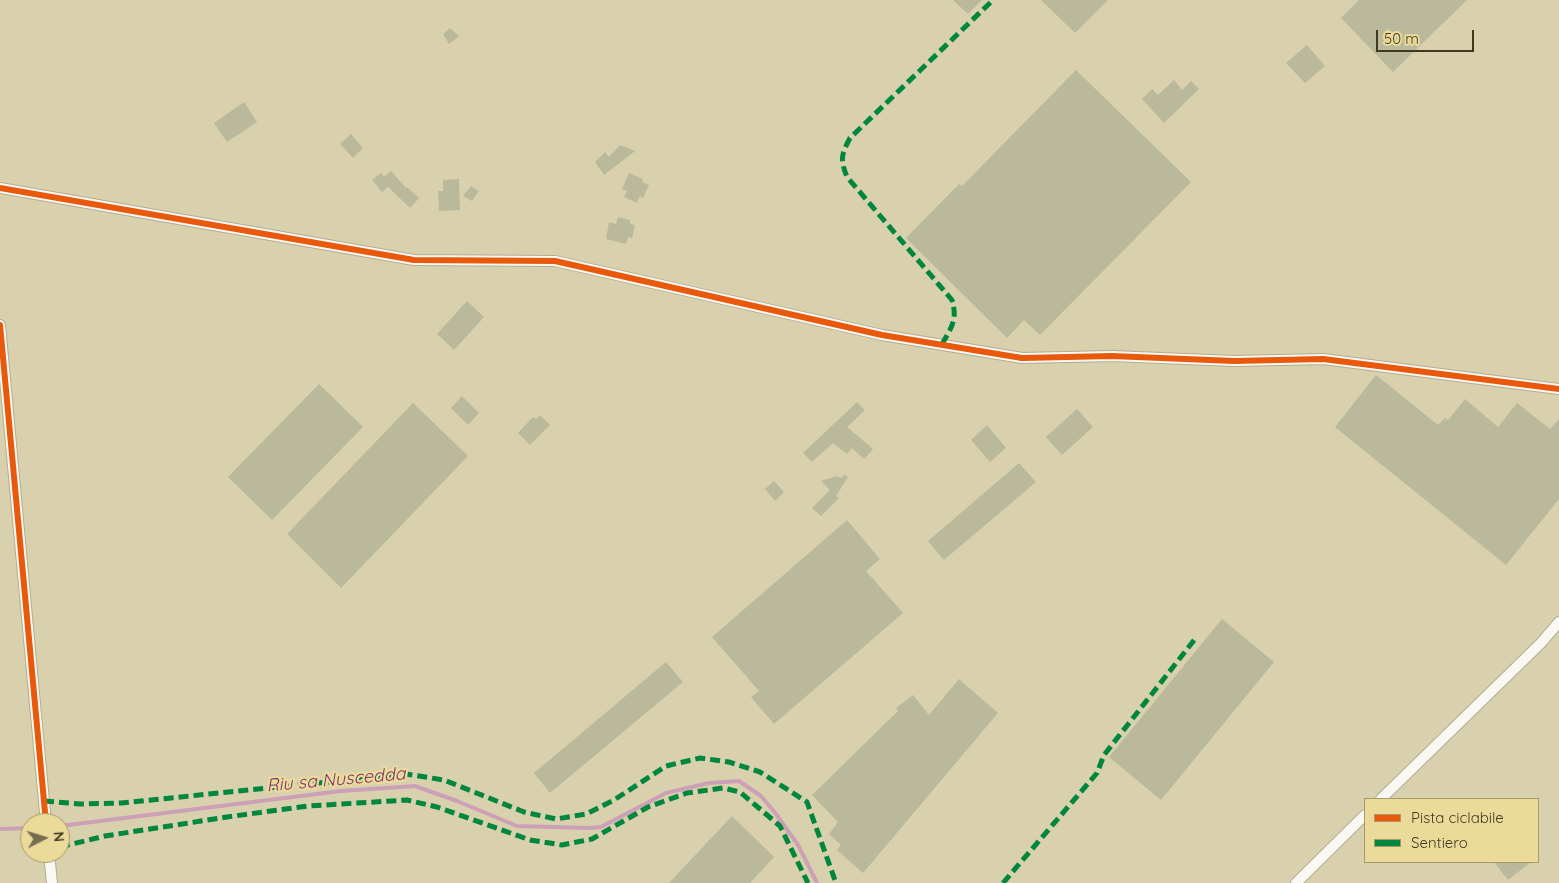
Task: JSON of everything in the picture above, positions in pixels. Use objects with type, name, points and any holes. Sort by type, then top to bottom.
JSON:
[{"type":"street","points":[[0,188],[414,260],[555,262],[882,335],[1022,358],[1112,356],[1234,361],[1323,359],[1559,389]]},
{"type":"street","points":[[0,325],[45,813]]},
{"type":"street","points":[[1382,798],[1540,644],[1559,622]]},
{"type":"street","points":[[1296,883],[1364,816]]},
{"type":"street","points":[[50,863],[52,883]]},
{"type":"building","points":[[953,0],[982,0],[968,14]]},
{"type":"building","points":[[1041,0],[1108,0],[1075,33]]},
{"type":"building","points":[[1359,0],[1467,0],[1393,72],[1341,18]]},
{"type":"building","points":[[450,28],[459,36],[449,44],[443,34]]},
{"type":"building","points":[[1307,45],[1325,66],[1305,83],[1286,63]]},
{"type":"building","points":[[1076,70],[1191,182],[1040,335],[1024,320],[1007,338],[906,238],[959,184],[962,186]]},
{"type":"building","points":[[1174,80],[1182,90],[1191,81],[1199,89],[1164,123],[1142,99],[1152,89],[1158,95]]},
{"type":"building","points":[[244,102],[257,122],[227,142],[214,123]]},
{"type":"building","points":[[351,134],[363,148],[353,158],[340,144]]},
{"type":"building","points":[[620,145],[635,151],[604,175],[595,162],[605,152],[609,157]]},
{"type":"building","points":[[391,171],[406,188],[419,198],[410,208],[388,187],[382,192],[372,180],[381,173],[384,177]]},
{"type":"building","points":[[629,173],[643,179],[642,182],[649,185],[643,198],[640,196],[637,203],[624,197],[627,191],[622,189]]},
{"type":"building","points":[[459,179],[460,210],[439,211],[438,191],[443,191],[443,180]]},
{"type":"building","points":[[471,186],[479,191],[472,201],[463,196]]},
{"type":"building","points":[[618,217],[630,220],[630,224],[635,225],[632,238],[628,237],[626,244],[606,239],[609,222],[616,224]]},
{"type":"building","points":[[467,301],[484,317],[454,350],[437,334]]},
{"type":"building","points":[[1376,375],[1438,425],[1445,418],[1448,420],[1465,399],[1498,427],[1517,403],[1550,429],[1559,419],[1559,499],[1506,565],[1335,427]]},
{"type":"building","points":[[319,384],[363,427],[272,520],[228,477]]},
{"type":"building","points":[[462,396],[479,413],[468,425],[451,408]]},
{"type":"building","points":[[857,402],[865,410],[847,427],[873,449],[864,459],[852,448],[847,454],[833,443],[812,462],[803,453]]},
{"type":"building","points":[[413,403],[468,456],[341,588],[287,534]]},
{"type":"building","points":[[1077,409],[1093,427],[1062,455],[1046,437]]},
{"type":"building","points":[[540,415],[550,425],[530,445],[518,433],[533,417],[536,419]]},
{"type":"building","points":[[987,425],[1006,448],[990,462],[971,440]]},
{"type":"building","points":[[1019,463],[1036,482],[944,560],[928,541]]},
{"type":"building","points":[[844,475],[848,477],[836,496],[839,498],[821,516],[812,508],[830,490],[821,481],[837,476],[841,478]]},
{"type":"building","points":[[774,481],[784,492],[775,501],[765,489]]},
{"type":"building","points":[[847,520],[880,559],[866,571],[903,613],[774,724],[751,697],[759,691],[712,637]]},
{"type":"building","points":[[1222,619],[1274,662],[1161,800],[1109,757]]},
{"type":"building","points":[[666,662],[683,682],[550,793],[534,773]]},
{"type":"building","points":[[959,679],[998,713],[863,873],[837,850],[841,845],[829,834],[838,822],[812,795],[898,711],[896,708],[913,695],[929,715]]},
{"type":"building","points":[[732,816],[774,857],[750,883],[669,883]]},
{"type":"building","points":[[1495,863],[1530,863],[1508,880]]},
{"type":"waterway","name":"Riu sa Nuscedda","points":[[70,825],[341,791],[415,786],[517,826],[589,828],[601,827],[666,793],[709,783],[739,781],[761,796],[776,814],[798,845],[817,883]]},
{"type":"waterway","name":"Riu sa Nuscedda","points":[[0,829],[20,828]]},
{"type":"marked path","points":[[942,344],[954,318],[952,300],[847,177],[842,157],[850,138],[993,0]]},
{"type":"marked path","points":[[1003,883],[1097,773],[1104,755],[1195,639]]},
{"type":"marked path","points":[[44,801],[80,804],[121,803],[406,774],[444,780],[524,812],[556,819],[586,814],[614,800],[666,766],[700,758],[729,762],[760,772],[807,802],[836,883]]},
{"type":"marked path","points":[[70,845],[105,836],[308,806],[407,800],[437,807],[530,840],[562,845],[592,839],[648,807],[687,793],[723,788],[740,792],[780,826],[808,883]]},
{"type":"cycle path","points":[[0,188],[414,260],[555,261],[882,335],[1022,358],[1112,356],[1234,361],[1323,359],[1559,389]]},
{"type":"cycle path","points":[[0,325],[45,813]]}]
